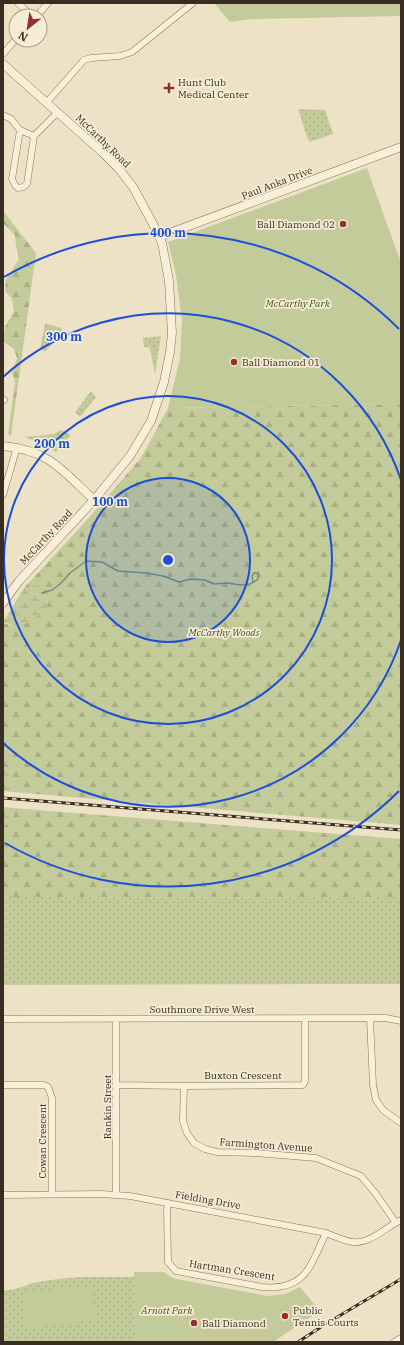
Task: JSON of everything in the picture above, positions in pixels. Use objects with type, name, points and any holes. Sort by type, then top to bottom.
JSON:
[{"type":"street","points":[[46,102],[84,60],[91,58],[120,56],[132,52],[194,3]]},
{"type":"street","name":"McCarthy Road","points":[[3,64],[103,153],[119,169],[133,187],[162,243],[169,282],[172,325],[170,352],[164,382],[151,421],[134,451],[94,500],[18,581],[3,603]]},
{"type":"street","points":[[20,130],[12,179],[18,188],[27,184],[34,136],[58,112]]},
{"type":"street","points":[[3,115],[10,119],[20,130],[34,136]]},
{"type":"street","name":"Paul Anka Drive","points":[[159,237],[401,147]]},
{"type":"street","points":[[3,446],[17,447],[34,452],[52,461],[94,500]]},
{"type":"street","points":[[3,495],[17,447]]},
{"type":"street","points":[[370,1018],[373,1085],[376,1100],[383,1110],[401,1123]]},
{"type":"street","name":"Southmore Drive West","points":[[3,1019],[386,1018],[401,1022]]},
{"type":"street","name":"Rankin Street","points":[[116,1019],[116,1195]]},
{"type":"street","name":"Buxton Crescent","points":[[117,1084],[184,1086],[303,1084],[305,1081],[305,1019]]},
{"type":"street","name":"Cowan Crescent","points":[[3,1085],[44,1085],[48,1087],[52,1098],[52,1194]]},
{"type":"street","name":"Farmington Avenue","points":[[184,1086],[184,1121],[187,1133],[194,1143],[205,1149],[217,1152],[255,1153],[316,1158],[361,1176],[399,1221]]},
{"type":"street","name":"Fielding Drive","points":[[3,1195],[116,1195],[144,1198],[326,1233],[351,1242],[364,1240],[399,1221]]},
{"type":"street","name":"Hartman Crescent","points":[[168,1203],[168,1262],[176,1271],[262,1287],[276,1288],[289,1286],[300,1280],[308,1270],[326,1233]]},
{"type":"street","points":[[394,1342],[401,1338]]},
{"type":"green space","points":[[214,3],[401,3],[401,16],[252,19],[230,22]]},
{"type":"green space","points":[[298,109],[325,110],[333,134],[310,142]]},
{"type":"green space","name":"McCarthy Park","points":[[367,168],[401,263],[401,404],[168,408],[180,358],[182,320],[176,275],[168,242]]},
{"type":"green space","points":[[3,211],[36,253],[11,436],[8,434],[15,381],[12,373],[17,358],[14,349],[3,341],[5,327],[14,311],[12,299],[5,291],[6,280],[19,259],[15,235],[3,223]]},
{"type":"green space","points":[[45,323],[61,328],[66,333],[61,335],[58,340],[46,351],[40,350]]},
{"type":"green space","points":[[161,336],[155,374],[150,348],[144,347],[143,338]]},
{"type":"green space","points":[[91,391],[96,397],[80,417],[75,412]]},
{"type":"green space","name":"McCarthy Woods","points":[[401,404],[401,825],[13,792],[9,773],[3,766],[3,623],[16,626],[37,585],[24,588],[86,521],[141,458],[168,408]]},
{"type":"green space","points":[[61,430],[71,435],[56,452],[25,437],[54,434]]},
{"type":"green space","points":[[37,585],[52,590],[45,610],[34,620],[16,626],[3,622],[24,588]]},
{"type":"green space","points":[[3,766],[9,773],[13,792],[3,791]]},
{"type":"green space","points":[[3,807],[13,808],[11,818],[3,827]]},
{"type":"green space","points":[[13,808],[401,839],[401,898],[3,897],[3,827],[11,818]]},
{"type":"green space","points":[[3,897],[401,898],[401,984],[3,985]]},
{"type":"green space","name":"Arnott Park","points":[[134,1272],[164,1272],[176,1279],[268,1296],[285,1294],[300,1287],[320,1311],[273,1342],[135,1342]]},
{"type":"green space","points":[[79,1277],[134,1277],[135,1342],[3,1342],[3,1290],[15,1289],[33,1283]]},
{"type":"green space","points":[[92,1287],[95,1321],[26,1327],[23,1293]]},
{"type":"waterway","points":[[42,593],[52,590],[70,573],[86,561],[102,562],[118,571],[163,576],[179,582],[191,579],[205,580],[214,584],[250,584],[257,580],[259,576],[258,573],[254,573],[252,576],[253,582]]},
{"type":"railway","points":[[3,798],[401,830]]},
{"type":"railway","points":[[298,1342],[401,1279]]},
{"type":"place","name":"Hunt Club Medical Center","points":[[169,88]]},
{"type":"place","name":"Ball Diamond 02","points":[[343,224]]},
{"type":"place","name":"Ball Diamond 01","points":[[234,362]]},
{"type":"place","name":"Public Tennis Courts","points":[[285,1316]]},
{"type":"place","name":"Ball Diamond","points":[[194,1323]]}]
